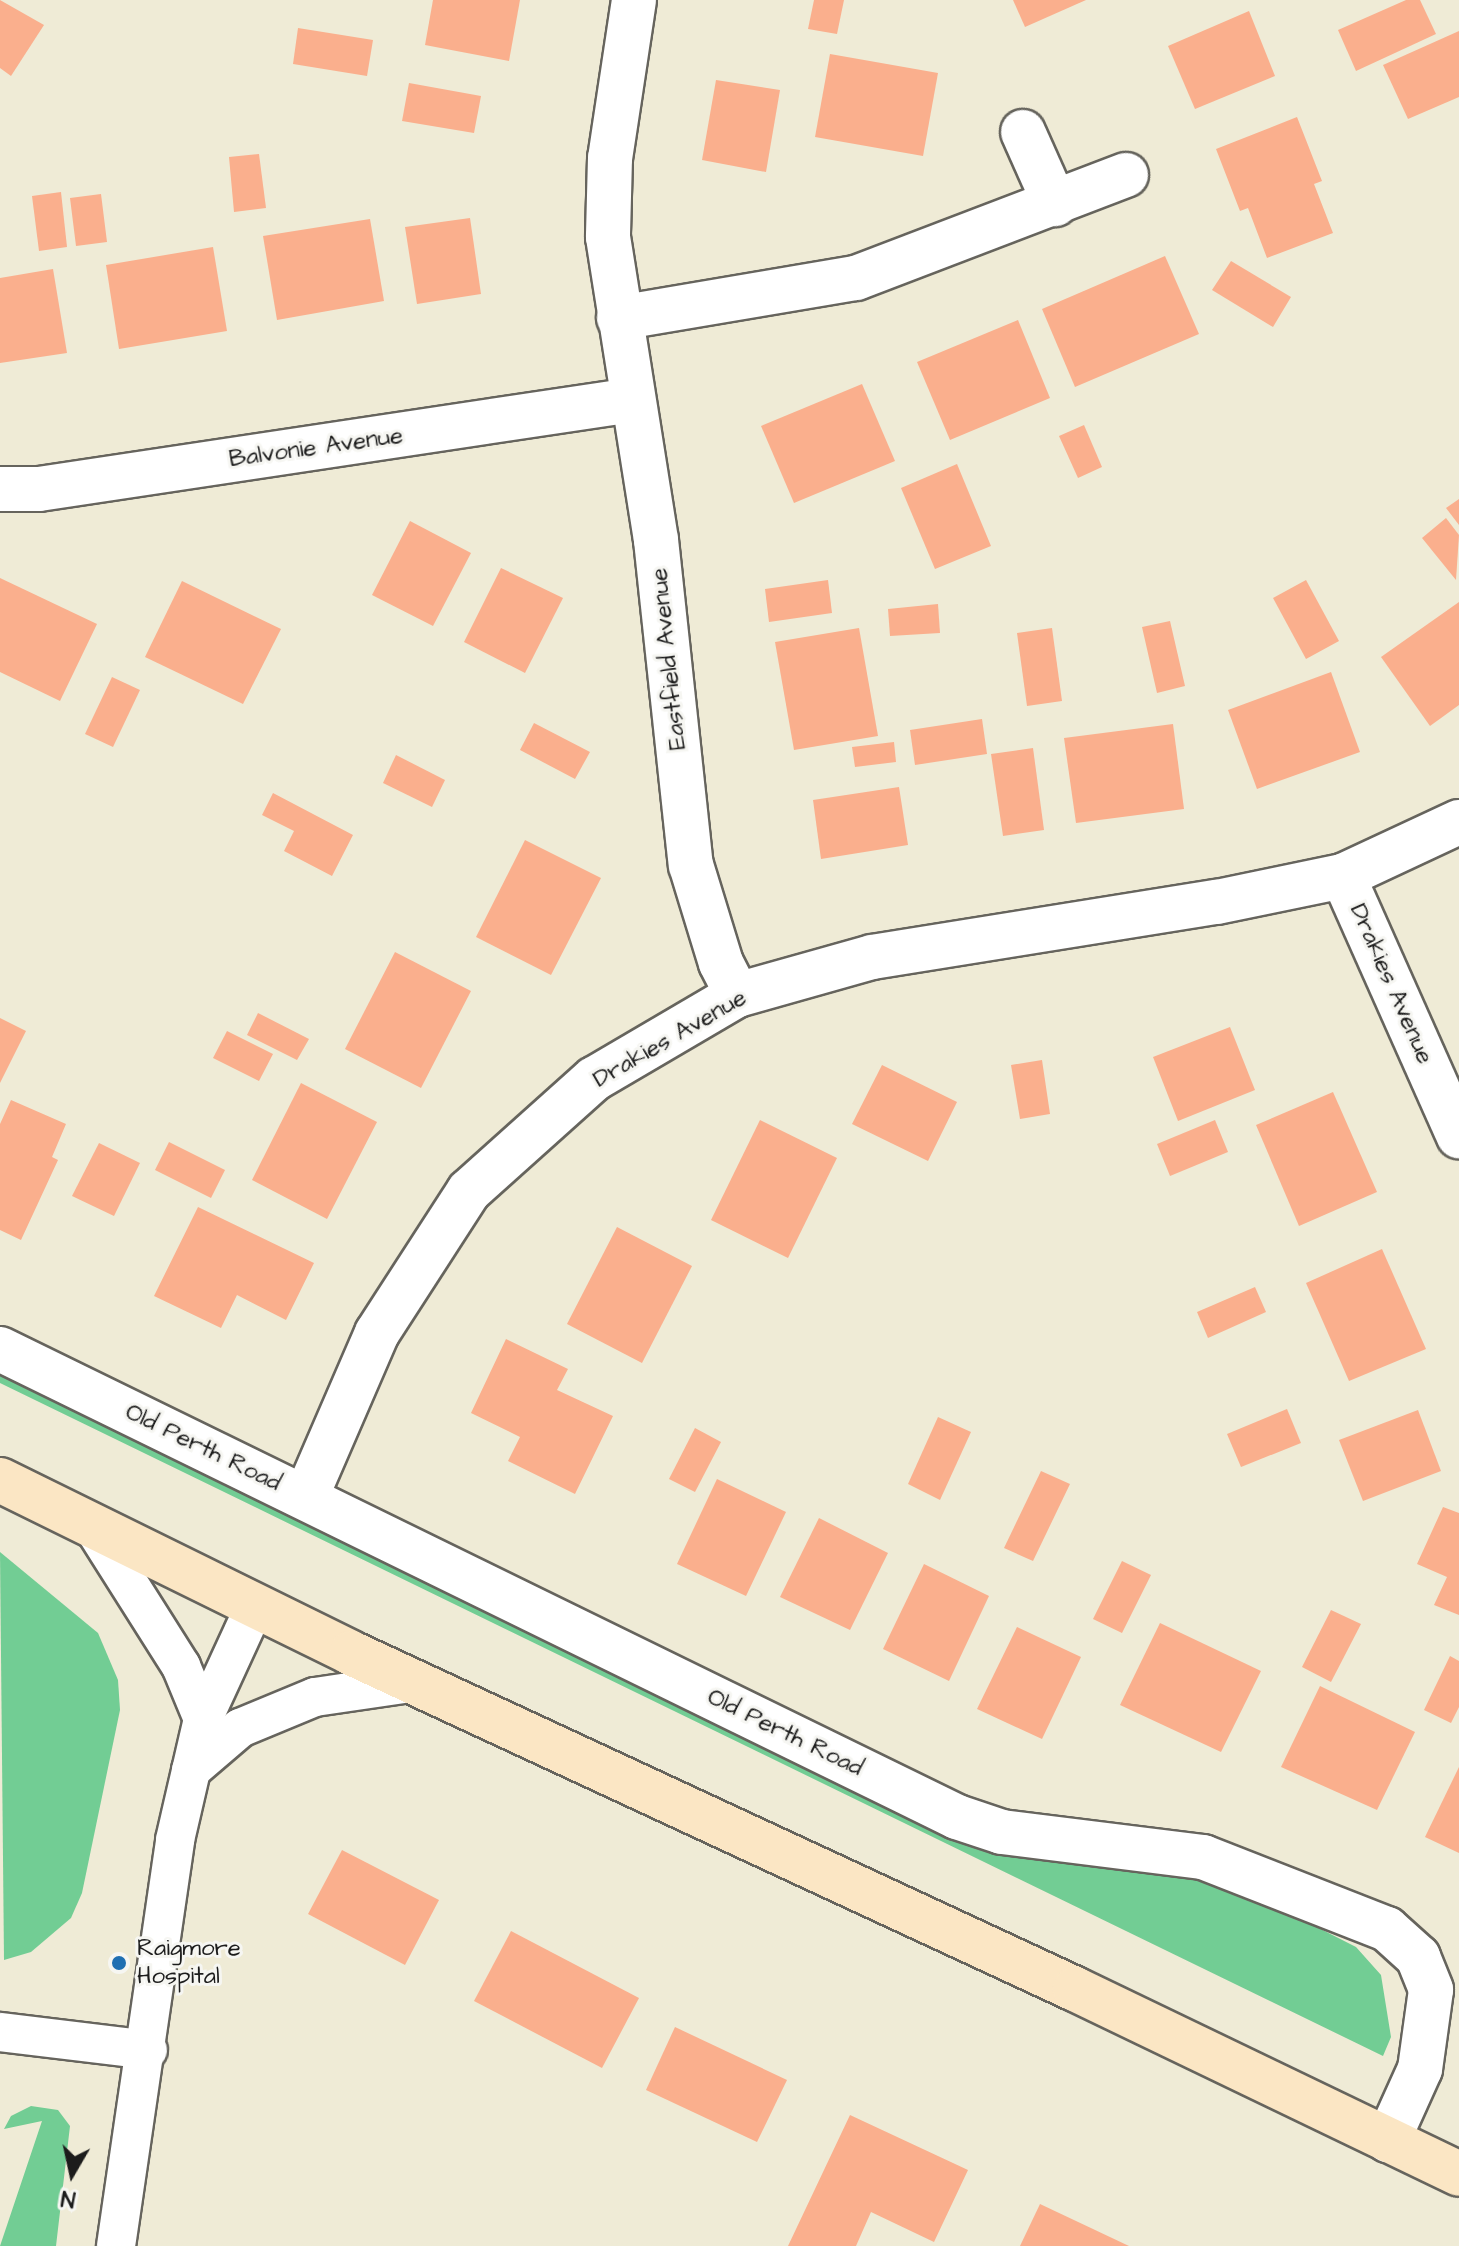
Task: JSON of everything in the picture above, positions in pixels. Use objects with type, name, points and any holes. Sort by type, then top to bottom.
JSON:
[{"type":"main road","points":[[0,1480],[416,1682],[1459,2174]]},
{"type":"street","name":"Eastfield Avenue","points":[[634,0],[610,158],[608,237],[656,540],[691,865],[721,963],[737,995]]},
{"type":"street","points":[[1023,132],[1055,204]]},
{"type":"street","points":[[619,318],[856,278],[1126,175]]},
{"type":"street","name":"Balvonie Avenue","points":[[0,489],[39,489],[632,400]]},
{"type":"street","name":"Drakies Avenue","points":[[306,1497],[377,1333],[469,1191],[594,1079],[737,995],[872,957],[1217,902],[1343,876],[1459,822]]},
{"type":"street","name":"Drakies Avenue","points":[[1343,876],[1459,1136]]},
{"type":"street","name":"Old Perth Road","points":[[0,1349],[957,1817],[1002,1832],[1203,1857],[1387,1929],[1418,1957],[1431,1990],[1420,2069],[1388,2140]]},
{"type":"lane","points":[[93,1527],[181,1666],[203,1719]]},
{"type":"lane","points":[[116,2246],[148,2050],[175,1840],[203,1719],[256,1604]]},
{"type":"lane","points":[[191,1770],[240,1728],[315,1697],[416,1682]]},
{"type":"lane","points":[[0,2032],[148,2050]]},
{"type":"green space","points":[[0,1366],[907,1807],[1220,1878],[1356,1947],[1381,1975],[1391,2037],[1383,2056],[0,1383]]},
{"type":"green space","points":[[0,1552],[98,1633],[118,1680],[120,1710],[82,1893],[71,1918],[31,1952],[4,1960]]},
{"type":"green space","points":[[31,2106],[58,2110],[70,2126],[56,2246],[0,2246],[42,2121],[4,2129],[11,2116]]},
{"type":"building","points":[[0,0],[44,25],[11,76],[0,68]]},
{"type":"building","points":[[433,0],[520,0],[509,61],[425,45]]},
{"type":"building","points":[[814,0],[844,0],[837,34],[808,29]]},
{"type":"building","points":[[1013,0],[1086,0],[1025,27]]},
{"type":"building","points":[[1406,0],[1420,0],[1436,34],[1356,71],[1338,30]]},
{"type":"building","points":[[1249,11],[1275,76],[1195,109],[1168,46]]},
{"type":"building","points":[[298,28],[373,40],[367,76],[293,64]]},
{"type":"building","points":[[1459,31],[1459,97],[1408,119],[1383,65]]},
{"type":"building","points":[[830,54],[938,73],[923,156],[815,137]]},
{"type":"building","points":[[716,80],[780,90],[766,172],[702,160]]},
{"type":"building","points":[[409,83],[481,96],[474,133],[402,121]]},
{"type":"building","points":[[1297,117],[1322,181],[1314,184],[1333,233],[1267,258],[1248,208],[1240,211],[1216,149]]},
{"type":"building","points":[[259,154],[266,208],[234,212],[229,157]]},
{"type":"building","points":[[61,192],[67,247],[39,251],[32,196]]},
{"type":"building","points":[[101,194],[107,242],[76,246],[70,198]]},
{"type":"building","points":[[470,218],[481,294],[417,304],[405,227]]},
{"type":"building","points":[[370,219],[384,301],[277,320],[263,236]]},
{"type":"building","points":[[213,247],[227,331],[119,349],[106,265]]},
{"type":"building","points":[[1165,256],[1199,334],[1075,387],[1042,309]]},
{"type":"building","points":[[1231,261],[1291,297],[1273,327],[1212,290]]},
{"type":"building","points":[[53,269],[67,353],[0,363],[0,278]]},
{"type":"building","points":[[1018,320],[1050,398],[950,440],[917,362]]},
{"type":"building","points":[[862,384],[895,461],[794,503],[761,426]]},
{"type":"building","points":[[1084,425],[1102,467],[1078,478],[1059,436]]},
{"type":"building","points":[[957,464],[991,546],[935,569],[901,488]]},
{"type":"building","points":[[1459,499],[1459,525],[1446,508]]},
{"type":"building","points":[[1446,518],[1459,535],[1456,580],[1422,538]]},
{"type":"building","points":[[410,521],[471,553],[433,626],[372,595]]},
{"type":"building","points":[[501,568],[563,598],[525,673],[464,642]]},
{"type":"building","points":[[0,578],[97,624],[60,701],[0,672]]},
{"type":"building","points":[[828,580],[832,613],[769,622],[765,589]]},
{"type":"building","points":[[1306,580],[1339,641],[1306,659],[1273,598]]},
{"type":"building","points":[[182,581],[281,629],[243,704],[145,657]]},
{"type":"building","points":[[1459,602],[1459,705],[1430,726],[1381,657]]},
{"type":"building","points":[[938,604],[940,633],[890,636],[888,609]]},
{"type":"building","points":[[1170,621],[1185,686],[1157,693],[1142,627]]},
{"type":"building","points":[[859,628],[878,736],[794,750],[775,642]]},
{"type":"building","points":[[1052,628],[1062,701],[1027,706],[1017,633]]},
{"type":"building","points":[[1331,672],[1360,752],[1257,789],[1228,710]]},
{"type":"building","points":[[112,677],[140,690],[113,747],[85,734]]},
{"type":"building","points":[[982,719],[987,754],[915,765],[910,730]]},
{"type":"building","points":[[534,723],[590,752],[575,779],[520,750]]},
{"type":"building","points":[[1173,724],[1184,809],[1076,823],[1064,738]]},
{"type":"building","points":[[894,742],[896,762],[855,767],[852,747]]},
{"type":"building","points":[[1033,748],[1044,830],[1003,836],[991,754]]},
{"type":"building","points":[[396,755],[445,780],[432,807],[383,783]]},
{"type":"building","points":[[899,787],[908,845],[821,859],[813,800]]},
{"type":"building","points":[[273,793],[353,835],[332,876],[284,851],[294,831],[262,815]]},
{"type":"building","points":[[525,840],[601,878],[551,975],[476,937]]},
{"type":"building","points":[[395,952],[471,991],[421,1088],[345,1049]]},
{"type":"building","points":[[258,1013],[309,1039],[297,1060],[247,1035]]},
{"type":"building","points":[[0,1018],[26,1031],[0,1083]]},
{"type":"building","points":[[1230,1027],[1255,1090],[1178,1121],[1153,1057]]},
{"type":"building","points":[[227,1031],[273,1054],[259,1081],[213,1058]]},
{"type":"building","points":[[1042,1060],[1050,1114],[1020,1119],[1011,1065]]},
{"type":"building","points":[[882,1065],[957,1102],[928,1161],[852,1124]]},
{"type":"building","points":[[301,1083],[377,1122],[327,1219],[252,1180]]},
{"type":"building","points":[[1333,1092],[1377,1192],[1299,1226],[1256,1125]]},
{"type":"building","points":[[11,1100],[66,1124],[52,1157],[58,1160],[21,1240],[0,1230],[0,1124]]},
{"type":"building","points":[[760,1120],[837,1158],[788,1258],[711,1220]]},
{"type":"building","points":[[1215,1120],[1228,1152],[1170,1176],[1157,1144]]},
{"type":"building","points":[[169,1142],[225,1170],[211,1198],[155,1170]]},
{"type":"building","points":[[99,1143],[140,1163],[114,1216],[72,1196]]},
{"type":"building","points":[[198,1207],[314,1263],[286,1320],[237,1295],[221,1328],[154,1296]]},
{"type":"building","points":[[617,1227],[692,1266],[642,1363],[567,1324]]},
{"type":"building","points":[[1382,1249],[1426,1349],[1349,1381],[1306,1283]]},
{"type":"building","points":[[1255,1287],[1266,1312],[1208,1338],[1197,1312]]},
{"type":"building","points":[[506,1339],[568,1369],[557,1390],[613,1416],[575,1494],[508,1461],[520,1437],[471,1413]]},
{"type":"building","points":[[1287,1409],[1301,1443],[1241,1467],[1227,1434]]},
{"type":"building","points":[[1418,1410],[1441,1471],[1363,1501],[1339,1440]]},
{"type":"building","points":[[938,1417],[971,1432],[940,1500],[908,1484]]},
{"type":"building","points":[[695,1428],[721,1442],[695,1492],[669,1479]]},
{"type":"building","points":[[1041,1471],[1070,1484],[1033,1561],[1004,1548]]},
{"type":"building","points":[[717,1479],[786,1512],[746,1596],[677,1564]]},
{"type":"building","points":[[1443,1507],[1459,1513],[1459,1615],[1434,1605],[1447,1577],[1417,1564]]},
{"type":"building","points":[[819,1518],[888,1553],[850,1630],[780,1597]]},
{"type":"building","points":[[1122,1561],[1151,1575],[1122,1633],[1093,1619]]},
{"type":"building","points":[[924,1564],[989,1596],[949,1681],[883,1649]]},
{"type":"building","points":[[1331,1610],[1361,1624],[1331,1682],[1302,1667]]},
{"type":"building","points":[[1160,1623],[1261,1671],[1221,1752],[1120,1705]]},
{"type":"building","points":[[1017,1627],[1081,1657],[1042,1739],[977,1709]]},
{"type":"building","points":[[1450,1656],[1459,1661],[1459,1707],[1451,1723],[1424,1710]]},
{"type":"building","points":[[1320,1686],[1415,1732],[1377,1810],[1281,1767]]},
{"type":"building","points":[[1459,1767],[1459,1853],[1425,1837]]},
{"type":"building","points":[[342,1850],[439,1900],[405,1965],[308,1914]]},
{"type":"building","points":[[511,1931],[639,1998],[602,2068],[474,2001]]},
{"type":"building","points":[[675,2027],[787,2080],[757,2142],[646,2090]]},
{"type":"building","points":[[850,2115],[968,2170],[934,2242],[871,2212],[856,2246],[788,2246]]},
{"type":"building","points":[[1040,2204],[1129,2246],[1020,2246]]},
{"type":"place","name":"Raigmore Hospital","points":[[119,1963]]}]
